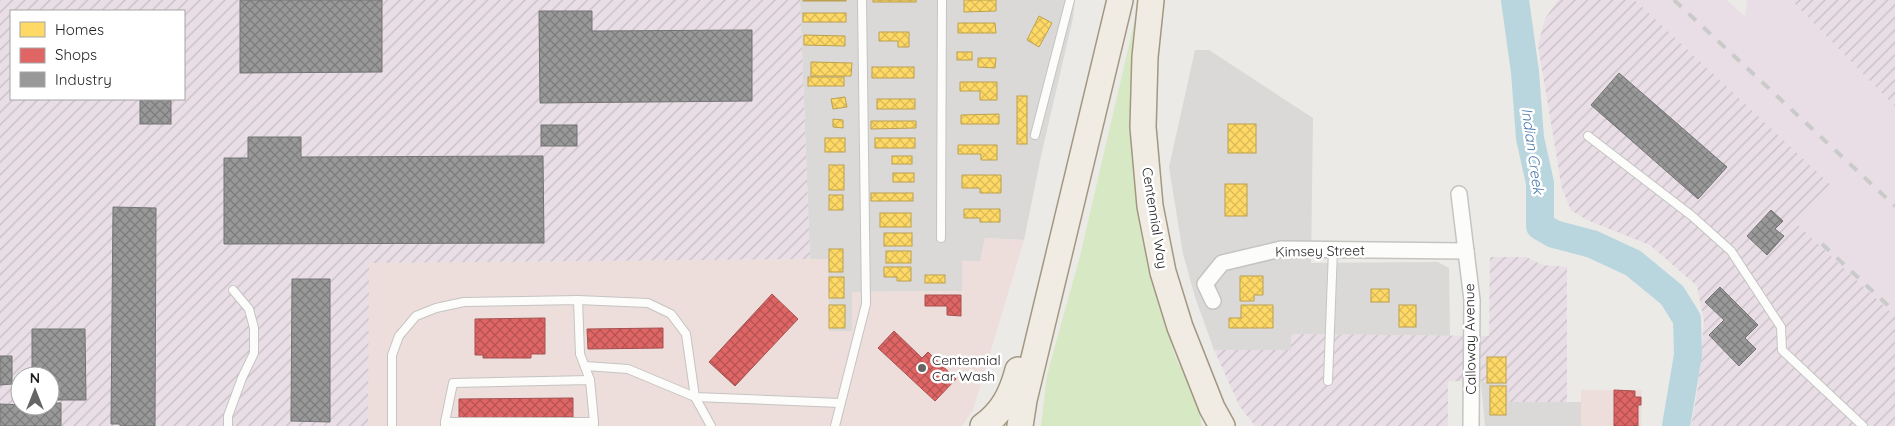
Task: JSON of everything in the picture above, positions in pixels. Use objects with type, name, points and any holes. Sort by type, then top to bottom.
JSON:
[{"type":"main road","points":[[1020,426],[1026,391],[1120,0]]},
{"type":"main road","name":"Centennial Way","points":[[1151,0],[1145,57],[1143,127],[1150,206],[1163,272],[1180,327],[1212,408],[1222,426]]},
{"type":"main road","points":[[983,426],[992,420],[1004,407],[1014,387],[1077,124],[1100,86]]},
{"type":"street","name":"Calloway Avenue","points":[[1458,194],[1472,300],[1471,426]]},
{"type":"street","name":"Kimsey Street","points":[[1213,301],[1205,284],[1222,262],[1282,250],[1466,251]]},
{"type":"lane","points":[[835,426],[866,304],[862,0]]},
{"type":"lane","points":[[941,238],[942,0]]},
{"type":"lane","points":[[1035,135],[1070,0]]},
{"type":"lane","points":[[1588,136],[1692,216],[1731,251],[1781,327],[1782,350],[1864,426]]},
{"type":"lane","points":[[1328,381],[1333,250]]},
{"type":"lane","points":[[228,426],[228,416],[242,378],[254,353],[254,328],[249,309],[233,290]]},
{"type":"lane","points":[[578,300],[580,354],[590,380],[594,424],[445,424],[453,383],[590,380]]},
{"type":"lane","points":[[392,426],[392,355],[399,336],[416,316],[436,308],[464,302],[578,300],[648,303],[671,314],[686,334],[695,397],[711,426]]},
{"type":"lane","points":[[585,366],[628,369],[695,397],[840,403]]},
{"type":"shaded area","points":[[0,0],[800,0],[810,259],[369,263],[368,426],[0,426]]},
{"type":"shaded area","points":[[800,0],[1075,0],[1073,18],[1041,156],[1024,240],[985,238],[980,262],[962,261],[962,291],[853,292],[852,331],[829,331],[828,260],[810,259]]},
{"type":"shaded area","points":[[1558,0],[1635,0],[1832,185],[1797,224],[1895,316],[1895,426],[1691,426],[1698,387],[1704,322],[1697,286],[1650,245],[1587,220],[1571,210],[1562,189],[1538,45],[1545,19]]},
{"type":"shaded area","points":[[1635,0],[1727,0],[1745,17],[1747,0],[1791,0],[1895,107],[1895,316],[1797,224],[1831,185]]},
{"type":"shaded area","points":[[1791,0],[1895,0],[1895,107]]},
{"type":"shaded area","points":[[1195,50],[1209,50],[1313,118],[1311,263],[1438,262],[1449,268],[1450,336],[1292,334],[1292,350],[1214,350],[1195,297],[1183,254],[1169,167]]},
{"type":"shaded area","points":[[985,238],[1024,240],[973,410],[962,426],[368,426],[368,263],[828,259],[829,331],[852,331],[852,292],[962,291],[962,261],[980,261]]},
{"type":"shaded area","points":[[1490,257],[1526,257],[1543,265],[1567,267],[1567,402],[1509,402],[1508,382],[1448,381],[1448,426],[1255,426],[1240,407],[1214,350],[1291,350],[1291,334],[1489,336]]},
{"type":"shaded area","points":[[1481,382],[1508,382],[1509,402],[1581,402],[1581,426],[1485,426]]},
{"type":"shaded area","points":[[1581,390],[1642,390],[1641,426],[1581,426]]},
{"type":"green space","points":[[1135,19],[1133,115],[1140,213],[1158,298],[1175,356],[1198,405],[1202,426],[1041,426],[1047,375],[1080,256]]},
{"type":"building: Homes","points":[[846,0],[846,1],[803,1]]},
{"type":"building: Homes","points":[[873,0],[916,0],[916,2],[873,2]]},
{"type":"building: Homes","points":[[964,0],[996,0],[996,11],[964,12]]},
{"type":"building: Homes","points":[[803,13],[846,13],[846,22],[803,22]]},
{"type":"building: Homes","points":[[1039,16],[1052,23],[1039,47],[1027,40]]},
{"type":"building: Homes","points":[[958,23],[995,23],[996,33],[958,33]]},
{"type":"building: Homes","points":[[879,32],[909,32],[909,47],[898,47],[898,41],[879,41]]},
{"type":"building: Homes","points":[[804,35],[845,36],[845,46],[804,45]]},
{"type":"building: Homes","points":[[957,52],[972,52],[972,60],[957,60]]},
{"type":"building: Homes","points":[[978,58],[996,58],[995,68],[978,67]]},
{"type":"building: Homes","points":[[811,62],[852,63],[851,76],[811,76]]},
{"type":"building: Homes","points":[[872,67],[914,67],[914,78],[872,78]]},
{"type":"building: Homes","points":[[808,77],[844,77],[844,86],[808,86]]},
{"type":"building: Homes","points":[[960,82],[997,82],[997,100],[980,100],[980,91],[960,91]]},
{"type":"building: Homes","points":[[1017,96],[1027,96],[1027,144],[1017,144]]},
{"type":"building: Homes","points":[[845,97],[847,107],[833,109],[831,99]]},
{"type":"building: Homes","points":[[877,99],[915,99],[915,109],[877,109]]},
{"type":"building: Homes","points":[[999,114],[999,124],[961,124],[961,115]]},
{"type":"building: Homes","points":[[833,119],[843,120],[843,128],[833,127]]},
{"type":"building: Homes","points":[[871,121],[916,121],[916,128],[871,129]]},
{"type":"building: Homes","points":[[1228,124],[1256,124],[1256,153],[1228,153]]},
{"type":"building: Homes","points":[[825,138],[845,138],[845,152],[825,152]]},
{"type":"building: Homes","points":[[875,138],[915,138],[915,148],[875,148]]},
{"type":"building: Homes","points":[[958,145],[997,145],[997,160],[981,160],[981,154],[958,154]]},
{"type":"building: Homes","points":[[892,156],[912,156],[912,164],[892,164]]},
{"type":"building: Homes","points":[[829,165],[844,165],[844,190],[829,190]]},
{"type":"building: Homes","points":[[893,173],[914,173],[914,182],[893,182]]},
{"type":"building: Homes","points":[[962,175],[1001,175],[1001,193],[980,193],[980,188],[962,188]]},
{"type":"building: Homes","points":[[1225,184],[1247,184],[1247,216],[1225,216]]},
{"type":"building: Homes","points":[[871,193],[913,193],[913,201],[871,201]]},
{"type":"building: Homes","points":[[829,195],[843,195],[843,210],[829,210]]},
{"type":"building: Homes","points":[[964,209],[1000,209],[1000,222],[980,222],[980,218],[964,218]]},
{"type":"building: Homes","points":[[880,213],[911,213],[911,227],[880,227]]},
{"type":"building: Homes","points":[[884,233],[912,233],[912,246],[884,246]]},
{"type":"building: Homes","points":[[829,249],[843,249],[843,272],[829,272]]},
{"type":"building: Homes","points":[[886,251],[911,251],[911,263],[886,263]]},
{"type":"building: Homes","points":[[884,267],[911,267],[911,281],[897,281],[897,277],[884,277]]},
{"type":"building: Homes","points":[[925,275],[945,275],[945,283],[925,283]]},
{"type":"building: Homes","points":[[1240,276],[1263,276],[1263,295],[1254,295],[1254,301],[1240,301]]},
{"type":"building: Homes","points":[[829,277],[844,277],[844,298],[829,298]]},
{"type":"building: Homes","points":[[1371,289],[1389,289],[1389,302],[1371,302]]},
{"type":"building: Homes","points":[[829,305],[845,305],[845,328],[829,328]]},
{"type":"building: Homes","points":[[1241,305],[1273,305],[1273,328],[1229,328],[1229,318],[1241,318]]},
{"type":"building: Homes","points":[[1399,305],[1416,305],[1416,327],[1399,327]]},
{"type":"building: Homes","points":[[1487,357],[1506,357],[1506,383],[1487,383]]},
{"type":"building: Homes","points":[[1490,386],[1506,386],[1506,415],[1490,415]]},
{"type":"building: Shops","points":[[772,294],[798,319],[735,386],[709,362]]},
{"type":"building: Shops","points":[[925,295],[961,295],[961,316],[947,315],[947,306],[925,306]]},
{"type":"building: Shops","points":[[545,318],[545,354],[531,354],[531,358],[483,358],[483,355],[475,355],[475,319]]},
{"type":"building: Shops","points":[[663,328],[663,348],[588,349],[587,329]]},
{"type":"building: Shops","name":"Centennial Car Wash","points":[[894,331],[922,358],[928,352],[956,379],[935,401],[878,348]]},
{"type":"building: Shops","points":[[1614,390],[1635,391],[1635,397],[1641,397],[1641,405],[1638,405],[1638,426],[1614,426]]},
{"type":"building: Shops","points":[[573,398],[573,417],[459,418],[459,399]]},
{"type":"building: Industry","points":[[240,0],[382,0],[382,72],[240,73]]},
{"type":"building: Industry","points":[[539,11],[592,11],[592,31],[752,30],[752,101],[540,103]]},
{"type":"building: Industry","points":[[1619,73],[1727,167],[1698,199],[1591,105]]},
{"type":"building: Industry","points":[[140,100],[171,100],[171,124],[140,124]]},
{"type":"building: Industry","points":[[541,125],[577,125],[577,146],[541,146]]},
{"type":"building: Industry","points":[[248,137],[301,137],[301,157],[543,156],[544,243],[224,244],[224,158],[248,158]]},
{"type":"building: Industry","points":[[113,207],[156,208],[155,426],[120,426],[120,424],[111,424]]},
{"type":"building: Industry","points":[[1771,210],[1783,221],[1775,229],[1784,236],[1767,255],[1747,236]]},
{"type":"building: Industry","points":[[292,279],[330,279],[330,422],[291,421]]},
{"type":"building: Industry","points":[[1720,287],[1758,325],[1745,338],[1756,349],[1739,366],[1709,335],[1724,320],[1705,302]]},
{"type":"building: Industry","points":[[32,329],[85,329],[86,400],[60,400],[60,366],[32,366]]},
{"type":"building: Industry","points":[[0,356],[12,356],[10,384],[0,385]]},
{"type":"building: Industry","points":[[61,403],[61,426],[0,426],[0,404],[10,404],[10,416],[60,416]]},
{"type":"waterway","name":"Indian Creek","points":[[1515,0],[1525,72],[1530,138],[1540,183],[1540,226],[1554,234],[1592,244],[1633,263],[1672,295],[1687,319],[1688,355],[1676,426]]},
{"type":"railway","points":[[1674,0],[1895,206]]},
{"type":"railway","points":[[1822,244],[1895,312]]},
{"type":"place","name":"Centennial Car Wash","points":[[922,368]]}]
